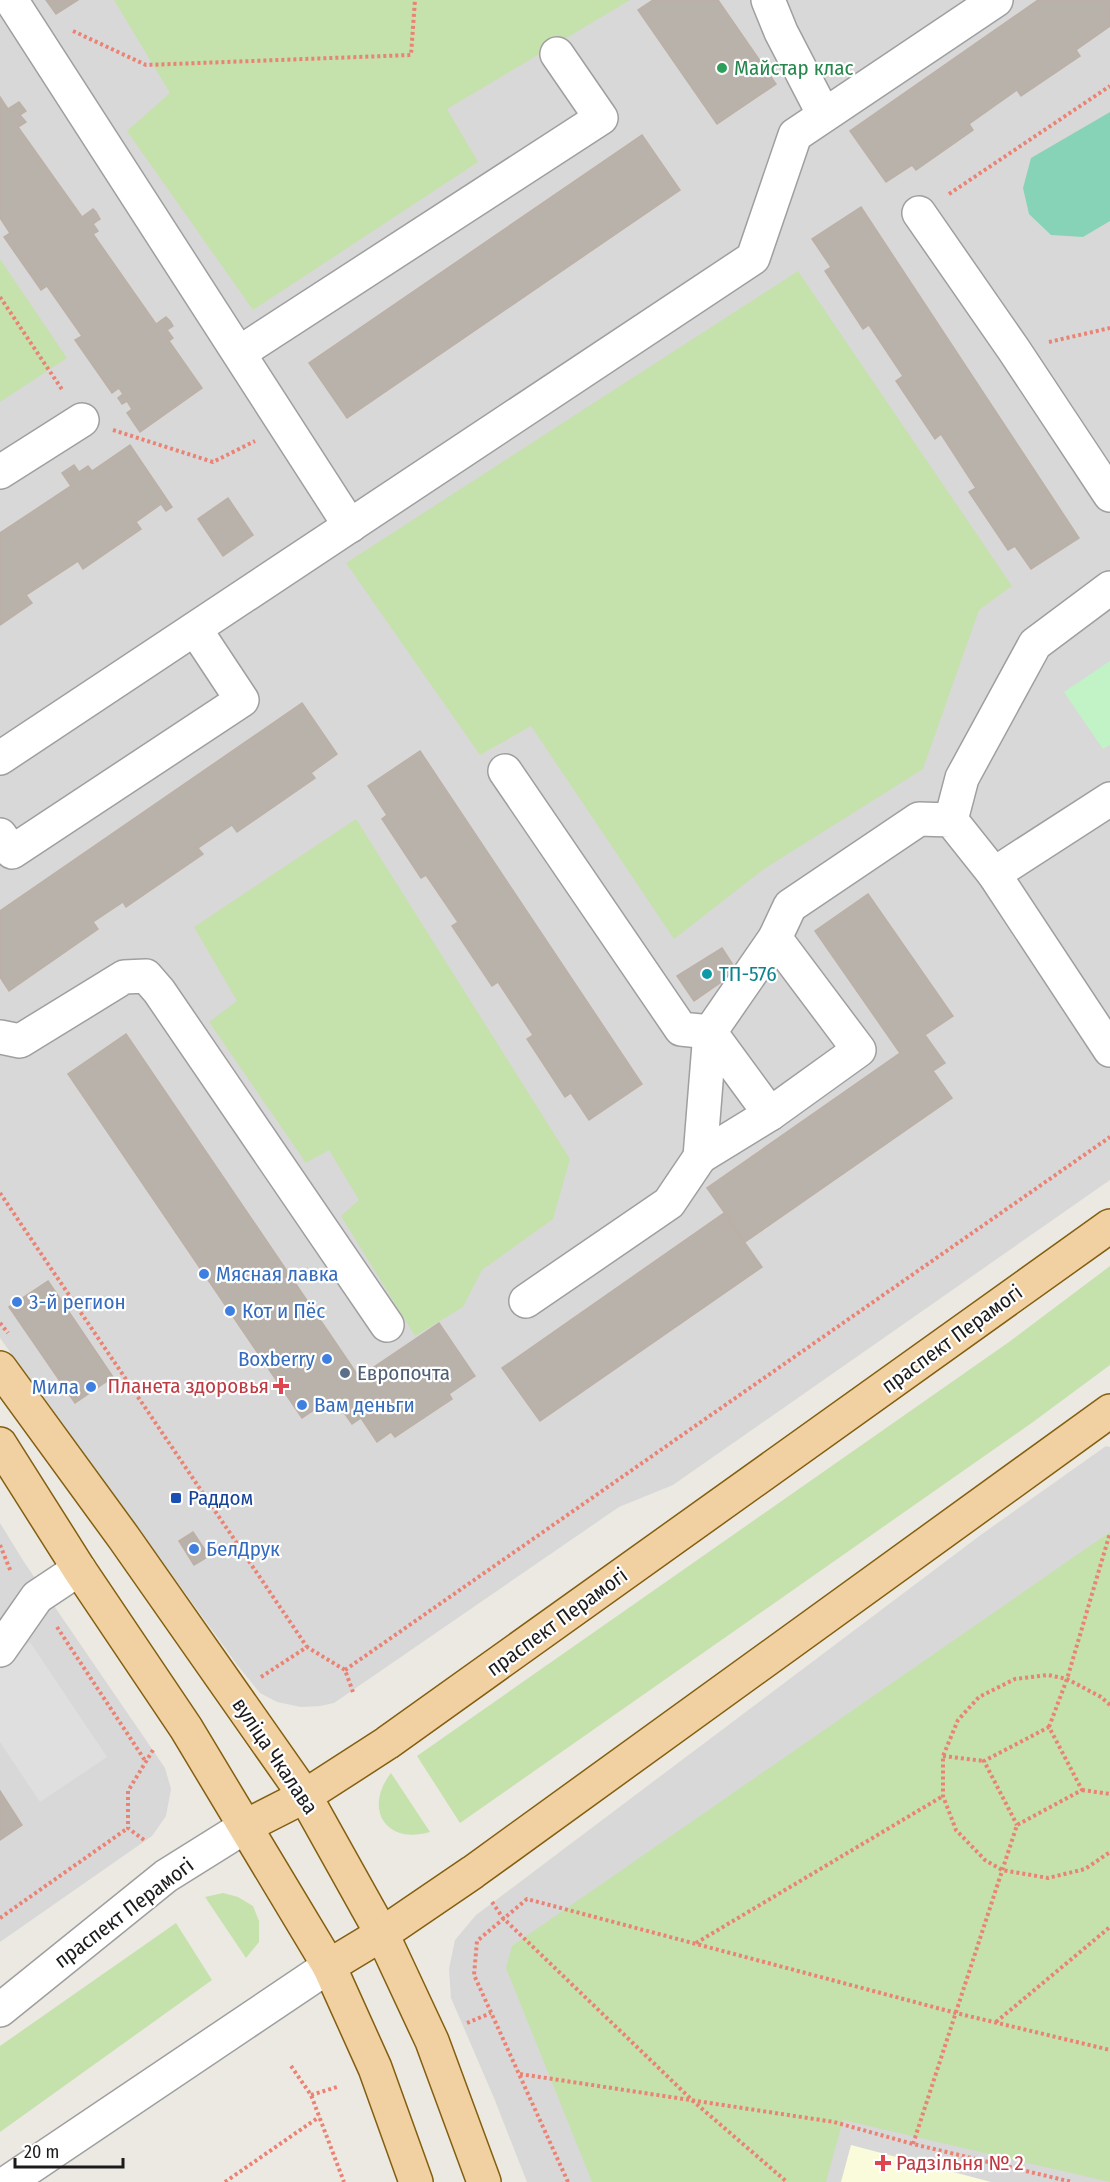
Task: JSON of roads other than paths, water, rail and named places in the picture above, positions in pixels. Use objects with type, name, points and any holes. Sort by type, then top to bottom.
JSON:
[{"type":"main road","name":"праспект Перамогі","points":[[246,1826],[305,1796],[396,1737],[1110,1227]]},
{"type":"main road","name":"вуліца Чкалава","points":[[0,1368],[124,1538],[305,1796],[382,1934],[432,2041],[484,2182]]},
{"type":"main road","points":[[329,1966],[382,1934],[473,1872],[1110,1411]]},
{"type":"main road","points":[[0,1444],[79,1569],[186,1728],[329,1966],[375,2068],[416,2182]]},
{"type":"street","points":[[768,0],[824,115]]},
{"type":"street","points":[[0,758],[753,258],[795,135],[996,0]]},
{"type":"street","points":[[13,3],[350,526]]},
{"type":"street","points":[[239,353],[601,118],[557,54]]},
{"type":"street","points":[[919,213],[1014,350],[1110,495]]},
{"type":"street","points":[[0,472],[82,420]]},
{"type":"street","points":[[951,820],[962,778],[1035,644],[1110,588]]},
{"type":"street","points":[[0,835],[12,852],[242,700],[195,629]]},
{"type":"street","points":[[505,771],[681,1029],[710,1032],[770,1114]]},
{"type":"street","points":[[993,873],[1110,800]]},
{"type":"street","points":[[700,1157],[710,1032],[775,938],[790,906],[919,819],[951,820],[993,873],[1110,1050]]},
{"type":"street","points":[[526,1301],[669,1203],[700,1157],[770,1114],[859,1050],[775,938]]},
{"type":"street","points":[[0,1037],[20,1041],[124,977],[146,976],[387,1324]]},
{"type":"street","points":[[0,1650],[37,1597],[79,1569]]},
{"type":"street","name":"праспект Перамогі","points":[[0,2010],[166,1876],[246,1826]]},
{"type":"street","points":[[8,2182],[329,1966]]},
{"type":"place","name":"Майстар клас","points":[[722,68]]},
{"type":"place","name":"ТП-576","points":[[707,974]]},
{"type":"place","name":"Мясная лавка","points":[[204,1274]]},
{"type":"place","name":"3-й регион","points":[[17,1302]]},
{"type":"place","name":"Кот и Пёс","points":[[230,1311]]},
{"type":"place","name":"Boxberry","points":[[327,1359]]},
{"type":"place","name":"Европочта","points":[[345,1373]]},
{"type":"place","name":"Планета здоровья","points":[[281,1386]]},
{"type":"place","name":"Мила","points":[[91,1387]]},
{"type":"place","name":"Вам деньги","points":[[302,1405]]},
{"type":"place","name":"Раддом","points":[[176,1498]]},
{"type":"place","name":"БелДрук","points":[[194,1549]]},
{"type":"place","name":"Радзільня № 2","points":[[883,2163]]}]
